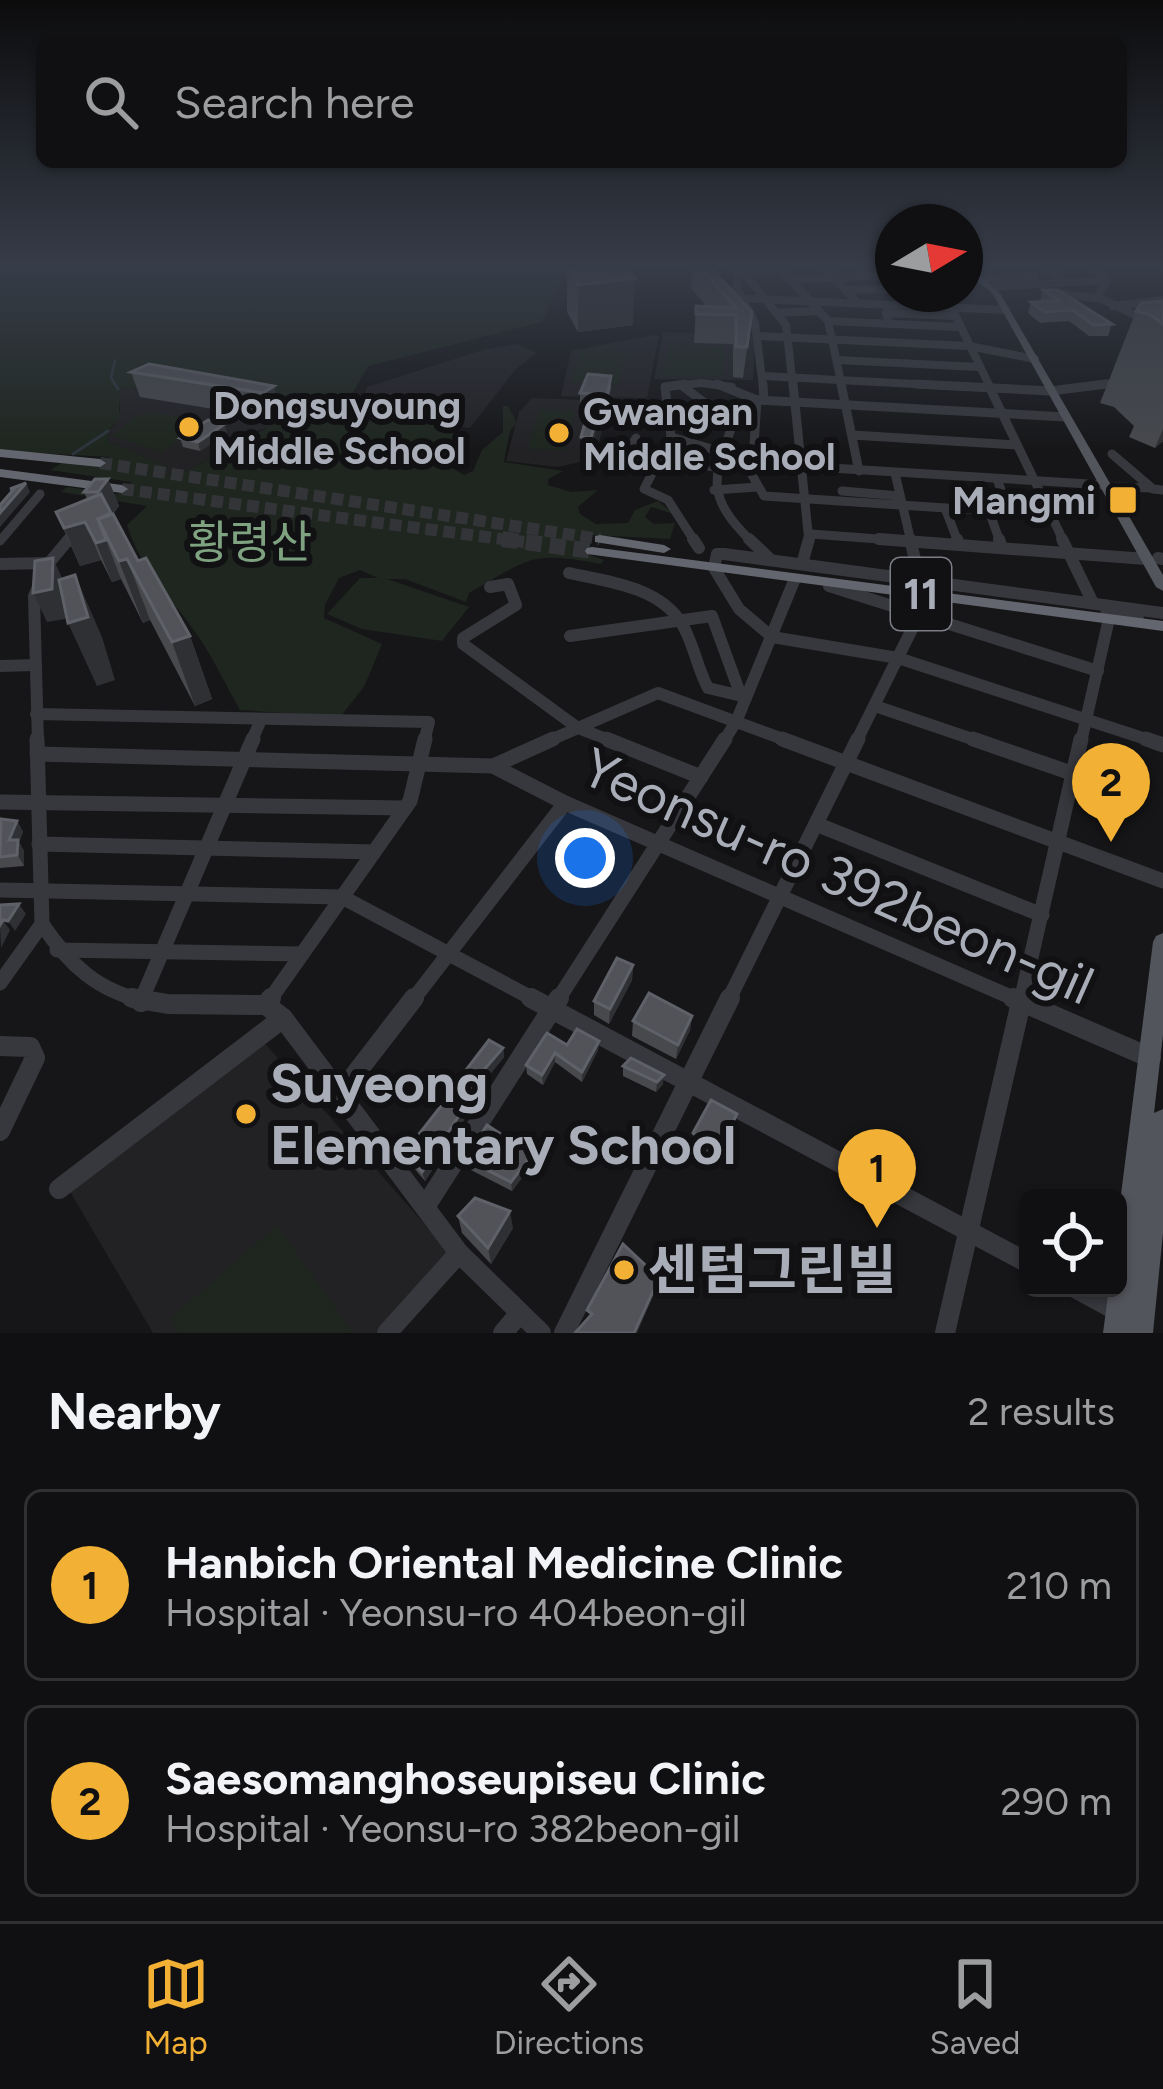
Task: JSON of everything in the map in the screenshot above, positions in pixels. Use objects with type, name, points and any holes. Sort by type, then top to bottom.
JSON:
[{"type":"highway","points":[[0,453],[100,463]]},
{"type":"highway","points":[[0,473],[122,489]]},
{"type":"highway","name":"11","points":[[596,545],[1163,621]]},
{"type":"main road","points":[[1016,327],[1111,486]]},
{"type":"main road","points":[[1052,390],[1158,561],[1163,587]]},
{"type":"main road","points":[[1134,1327],[1163,942]]},
{"type":"main road","points":[[1134,1327],[1163,1121]]},
{"type":"street","points":[[755,327],[763,376],[760,400]]},
{"type":"street","points":[[786,327],[811,534],[802,564]]},
{"type":"street","points":[[829,327],[859,471]]},
{"type":"street","points":[[960,327],[1094,603]]},
{"type":"street","points":[[759,336],[969,346],[1038,363]]},
{"type":"street","points":[[837,360],[979,368]]},
{"type":"street","points":[[763,376],[1052,390],[1132,381]]},
{"type":"street","points":[[699,548],[673,504],[644,489],[671,437],[665,387],[724,384],[760,400],[1066,417]]},
{"type":"street","points":[[681,385],[733,424],[718,460],[714,490],[738,530],[771,560]]},
{"type":"street","points":[[1027,389],[1052,390]]},
{"type":"street","points":[[760,400],[753,404],[752,463],[761,492]]},
{"type":"street","points":[[852,435],[1017,445]]},
{"type":"street","points":[[671,437],[718,460]]},
{"type":"street","points":[[636,438],[627,454],[658,459],[1160,491]]},
{"type":"street","points":[[1112,454],[1160,491]]},
{"type":"street","points":[[840,469],[843,496]]},
{"type":"street","points":[[895,473],[920,580]]},
{"type":"street","points":[[997,479],[1009,512]]},
{"type":"street","points":[[714,490],[806,499],[901,500],[1051,515]]},
{"type":"street","points":[[0,542],[40,494]]},
{"type":"street","points":[[945,508],[959,545]]},
{"type":"street","points":[[989,511],[1002,548]]},
{"type":"street","points":[[81,524],[49,563],[34,596],[42,924],[56,950],[111,994],[140,1002],[274,1011],[459,1253],[541,1333]]},
{"type":"street","points":[[811,534],[1158,561]]},
{"type":"street","points":[[717,554],[771,560],[1094,603],[1163,621],[1108,623],[714,568],[717,554]]},
{"type":"street","points":[[0,563],[49,563]]},
{"type":"street","points":[[719,572],[723,590],[759,631],[772,637],[898,658],[1163,745]]},
{"type":"street","points":[[569,573],[645,595],[681,620],[708,688],[744,696]]},
{"type":"street","points":[[425,1208],[736,722],[794,581]]},
{"type":"street","points":[[490,587],[508,584],[516,605],[463,638],[464,644],[578,728],[701,777]]},
{"type":"street","points":[[830,586],[1098,671]]},
{"type":"street","points":[[564,1333],[875,706],[919,615],[921,598]]},
{"type":"street","points":[[570,636],[712,616],[744,696]]},
{"type":"street","points":[[945,1333],[1108,623]]},
{"type":"street","points":[[0,666],[35,665]]},
{"type":"street","points":[[37,754],[493,766],[658,693],[1163,880]]},
{"type":"street","points":[[875,706],[1074,774]]},
{"type":"street","points":[[36,714],[429,722],[415,792],[302,954],[274,1011],[59,1189]]},
{"type":"street","points":[[140,1002],[261,719]]},
{"type":"street","name":"Yeonsu-ro 392beon-gil","points":[[493,766],[565,803],[1152,1059]]},
{"type":"street","points":[[0,802],[405,808]]},
{"type":"street","points":[[340,1094],[565,803]]},
{"type":"street","points":[[816,824],[1042,915]]},
{"type":"street","points":[[39,844],[374,852]]},
{"type":"street","points":[[0,890],[342,897],[1019,1258]]},
{"type":"street","points":[[0,983],[7,957],[42,924]]},
{"type":"street","points":[[56,950],[302,954]]},
{"type":"street","points":[[0,1046],[30,1047],[35,1058],[0,1131]]},
{"type":"street","points":[[387,1333],[459,1253]]},
{"type":"street","points":[[1089,1297],[1134,1327]]},
{"type":"street","points":[[503,1333],[520,1312]]},
{"type":"shaded area","points":[[663,332],[755,336],[753,380],[654,379]]},
{"type":"shaded area","points":[[659,336],[647,398],[561,396],[571,351]]},
{"type":"shaded area","points":[[517,344],[536,353],[515,370],[470,428],[455,427],[405,406],[363,401],[367,387],[483,350]]},
{"type":"shaded area","name":"Dongsuyoung Middle School","points":[[177,384],[260,392],[321,407],[305,418],[260,430],[180,475],[163,474],[168,467],[109,442],[108,431],[120,410],[118,389]]},
{"type":"shaded area","name":"Gwangan Middle School","points":[[532,398],[611,401],[594,459],[558,467],[506,461],[519,412]]},
{"type":"shaded area","name":"Suyeong Elementary School","points":[[261,1039],[451,1254],[380,1333],[153,1333],[68,1188]]},
{"type":"green space","name":"황령산","points":[[0,327],[521,327],[368,366],[349,399],[401,408],[456,432],[445,456],[447,465],[464,475],[473,471],[482,450],[503,432],[503,406],[508,406],[517,423],[510,430],[504,462],[563,471],[548,479],[548,485],[571,492],[598,490],[578,507],[580,514],[596,524],[628,523],[635,510],[658,501],[674,514],[651,507],[645,517],[654,524],[675,523],[670,539],[591,535],[584,553],[604,560],[601,564],[530,560],[469,593],[466,602],[405,579],[387,579],[469,607],[442,641],[362,629],[327,614],[360,578],[378,578],[360,570],[339,578],[325,605],[324,618],[382,644],[364,687],[340,717],[240,710],[204,645],[148,569],[133,540],[127,525],[147,506],[61,492],[67,487],[118,494],[131,482],[50,470],[64,462],[98,466],[109,457],[0,451]],"holes":[[[177,384],[260,392],[314,405],[258,395],[245,404],[305,417],[276,423],[179,475],[164,474],[169,467],[109,442],[108,431],[119,419],[119,389]]]},
{"type":"green space","points":[[670,344],[725,347],[723,377],[662,376]]},
{"type":"green space","points":[[582,350],[626,352],[618,385],[571,382]]},
{"type":"green space","points":[[540,409],[575,410],[565,450],[528,449]]},
{"type":"green space","points":[[150,412],[207,421],[162,452],[112,436],[134,417]]},
{"type":"green space","points":[[277,1225],[353,1333],[179,1333],[171,1318]]},
{"type":"building","points":[[736,327],[750,327],[747,347],[736,347]]},
{"type":"building","points":[[149,364],[274,386],[263,393],[131,372]]},
{"type":"building","points":[[588,374],[611,376],[591,438],[581,437],[593,394],[580,393]]},
{"type":"building","points":[[208,420],[225,424],[198,442],[180,438]]},
{"type":"building","points":[[95,479],[108,479],[98,492],[84,492]]},
{"type":"building","points":[[26,483],[0,513],[0,505],[14,489],[10,489]]},
{"type":"building","points":[[101,494],[111,513],[98,519],[106,540],[96,543],[85,522],[64,528],[56,512]]},
{"type":"building","points":[[113,514],[138,561],[146,558],[190,636],[172,642],[127,559],[119,561],[98,519]]},
{"type":"building","points":[[53,558],[52,589],[33,593],[35,561]]},
{"type":"building","points":[[75,575],[88,617],[68,623],[59,580]]},
{"type":"building","points":[[1,819],[17,821],[9,840],[18,840],[17,855],[0,857]]},
{"type":"building","points":[[19,904],[8,921],[0,925],[0,905]]},
{"type":"building","points":[[617,958],[633,965],[610,1009],[594,1001]]},
{"type":"building","points":[[649,993],[692,1016],[678,1045],[633,1021]]},
{"type":"building","points":[[577,1029],[599,1041],[582,1072],[555,1053],[542,1075],[526,1065],[547,1033],[567,1045]]},
{"type":"building","points":[[489,1040],[503,1048],[482,1072],[485,1075],[471,1098],[456,1083]]},
{"type":"building","points":[[631,1058],[664,1075],[657,1082],[623,1066]]},
{"type":"building","points":[[448,1097],[464,1108],[422,1172],[405,1152]]},
{"type":"building","points":[[711,1100],[737,1114],[717,1154],[693,1133]]},
{"type":"building","points":[[487,1125],[513,1142],[516,1137],[537,1148],[511,1182],[465,1159]]},
{"type":"building","points":[[475,1198],[510,1211],[488,1248],[458,1216]]},
{"type":"building","points":[[623,1244],[659,1278],[634,1333],[575,1333],[592,1314],[587,1310]]},
{"type":"waterway","points":[[115,361],[111,378],[118,389]]},
{"type":"waterway","points":[[73,454],[108,431]]},
{"type":"tunnel","points":[[100,463],[600,539]]},
{"type":"tunnel","points":[[122,489],[524,542]]},
{"type":"tunnel","points":[[502,539],[592,551]]},
{"type":"place","name":"Dongsuyoung Middle School","points":[[189,427]]},
{"type":"place","name":"Gwangan Middle School","points":[[559,433]]},
{"type":"place","name":"Mangmi","points":[[1123,500]]},
{"type":"place","name":"Saesomanghoseupiseu Clinic","points":[[1111,842]]},
{"type":"place","name":"Suyeong Elementary School","points":[[246,1114]]},
{"type":"place","name":"Hanbich Oriental Medicine Clinic","points":[[877,1228]]},
{"type":"place","name":"센텀그린빌","points":[[624,1270]]}]
